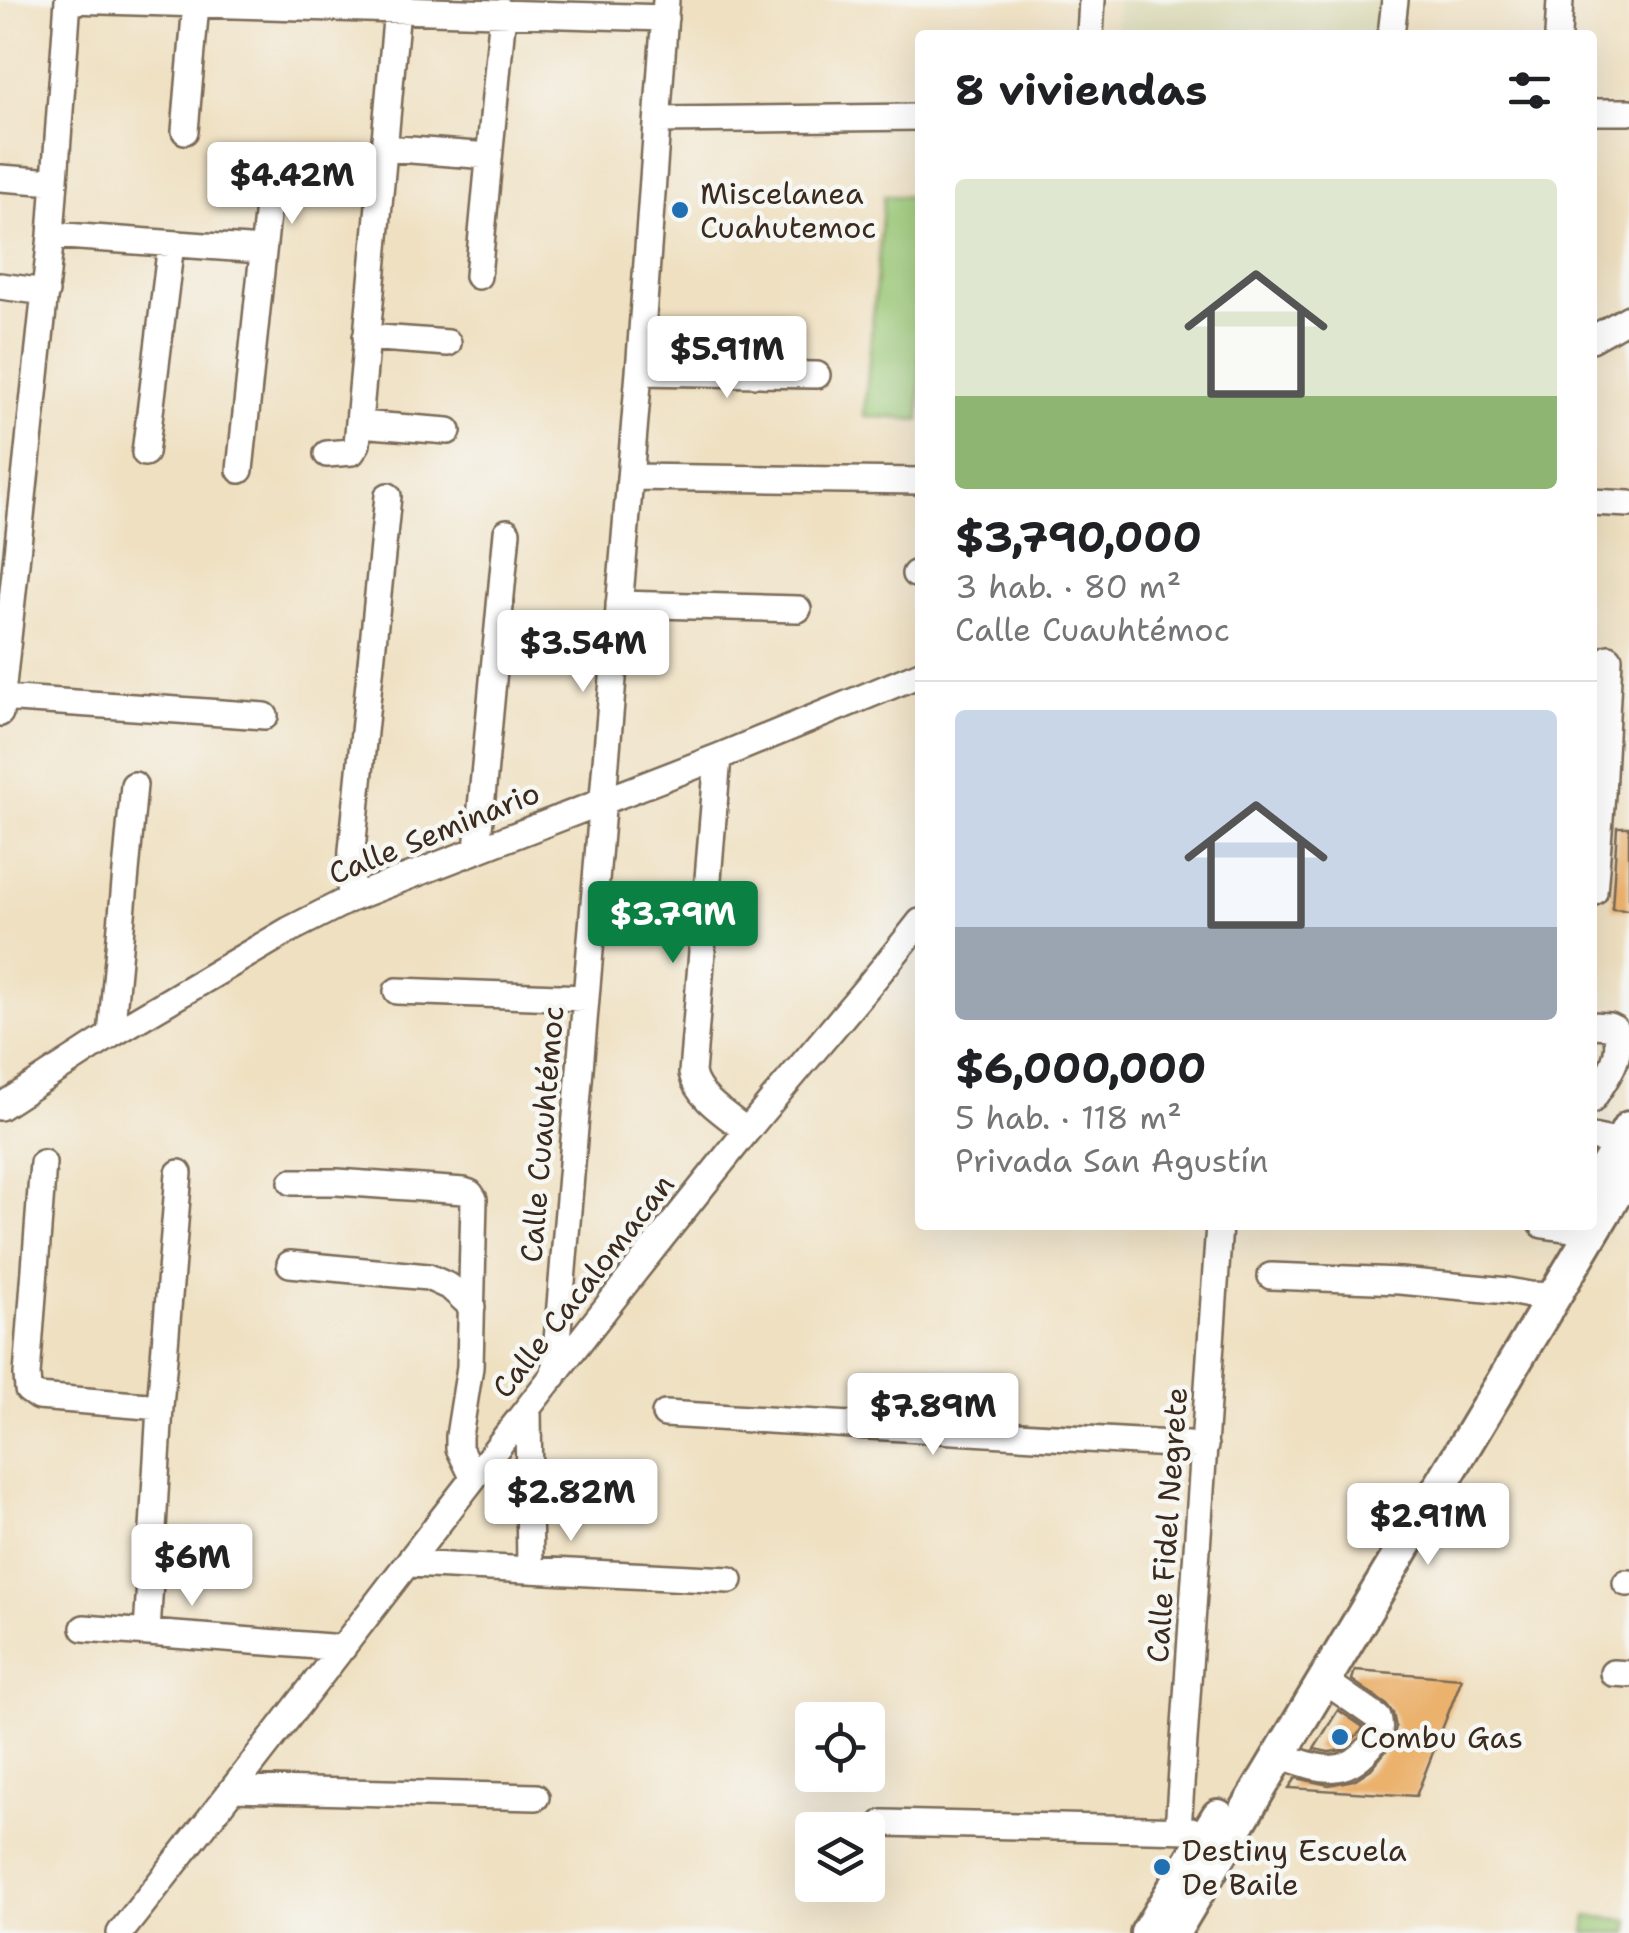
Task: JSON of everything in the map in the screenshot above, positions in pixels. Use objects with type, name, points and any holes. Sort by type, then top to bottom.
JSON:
[{"type":"main road","points":[[1597,1183],[1620,1145]]},
{"type":"main road","points":[[1597,1183],[1620,1145]]},
{"type":"main road","points":[[1173,1933],[1205,1833],[1281,1756],[1542,1296],[1569,1230]]},
{"type":"main road","points":[[1147,1933],[1205,1833],[1542,1296]]},
{"type":"street","points":[[265,716],[1,705],[12,482],[46,292],[69,0],[503,12],[537,6],[666,9]]},
{"type":"street","points":[[1090,30],[1092,0]]},
{"type":"street","points":[[1391,30],[1394,0]]},
{"type":"street","points":[[1558,30],[1560,0]]},
{"type":"street","points":[[180,3],[185,130]]},
{"type":"street","points":[[327,454],[354,451],[359,424],[398,9]]},
{"type":"street","name":"Calle Cuauhtémoc","points":[[554,1376],[666,9]]},
{"type":"street","points":[[478,276],[503,12]]},
{"type":"street","points":[[1597,112],[1629,112]]},
{"type":"street","points":[[658,120],[915,117]]},
{"type":"street","points":[[385,148],[489,156]]},
{"type":"street","points":[[0,178],[56,182]]},
{"type":"street","points":[[240,470],[268,196]]},
{"type":"street","points":[[51,236],[262,250]]},
{"type":"street","points":[[146,453],[171,244]]},
{"type":"street","points":[[0,286],[46,292]]},
{"type":"street","points":[[1597,336],[1629,318]]},
{"type":"street","points":[[366,337],[448,343]]},
{"type":"street","points":[[639,372],[817,375]]},
{"type":"street","points":[[359,424],[448,431]]},
{"type":"street","points":[[630,478],[915,481]]},
{"type":"street","points":[[350,899],[388,496]]},
{"type":"street","points":[[1597,502],[1629,504]]},
{"type":"street","points":[[477,850],[506,532]]},
{"type":"street","points":[[619,604],[798,609]]},
{"type":"street","points":[[1609,658],[1597,794],[1629,796]]},
{"type":"street","name":"Calle Seminario","points":[[0,1107],[288,930],[350,899],[915,676]]},
{"type":"street","points":[[718,756],[692,1074],[698,1090],[746,1131]]},
{"type":"street","points":[[111,1036],[134,784]]},
{"type":"street","name":"Calle Cacalomacan","points":[[120,1933],[746,1131],[911,946]]},
{"type":"street","points":[[398,992],[586,998]]},
{"type":"street","points":[[1597,1026],[1615,1029],[1618,1043],[1615,1063],[1597,1092]]},
{"type":"street","points":[[44,1163],[28,1390],[38,1397],[160,1406]]},
{"type":"street","points":[[147,1632],[160,1406],[180,1173]]},
{"type":"street","points":[[292,1182],[470,1193],[474,1199],[470,1367],[458,1436],[459,1448],[474,1477]]},
{"type":"street","name":"Calle Fidel Negrete","points":[[1205,1833],[1206,1446],[1219,1230]]},
{"type":"street","points":[[290,1264],[428,1277],[450,1286],[472,1307]]},
{"type":"street","points":[[1271,1276],[1400,1281],[1542,1296]]},
{"type":"street","points":[[528,1409],[530,1570]]},
{"type":"street","points":[[664,1414],[1206,1446]]},
{"type":"street","points":[[409,1564],[730,1580]]},
{"type":"street","points":[[84,1628],[343,1648]]},
{"type":"street","points":[[1281,1756],[1332,1770],[1354,1762],[1378,1736],[1378,1718],[1325,1681]]},
{"type":"street","points":[[234,1789],[536,1796]]},
{"type":"street","points":[[885,1823],[1205,1833]]},
{"type":"shaded area","points":[[1117,0],[1387,0],[1385,30],[1116,30]]},
{"type":"green space","points":[[884,196],[915,197],[915,420],[864,416]]},
{"type":"green space","points":[[1587,1916],[1629,1920],[1629,1933],[1585,1933]]},
{"type":"building","points":[[1617,827],[1629,827],[1629,910],[1612,909]]},
{"type":"building","points":[[1355,1670],[1462,1678],[1416,1796],[1289,1788],[1296,1778],[1329,1785],[1354,1780],[1371,1769],[1391,1745],[1396,1727],[1393,1713],[1352,1680]]},
{"type":"building","points":[[1338,1710],[1363,1727],[1361,1731],[1342,1750],[1314,1749]]},
{"type":"place","name":"Miscelanea Cuahutemoc","points":[[680,210]]},
{"type":"place","name":"Combu Gas","points":[[1340,1737]]},
{"type":"place","name":"Destiny Escuela De Baile","points":[[1162,1867]]}]
